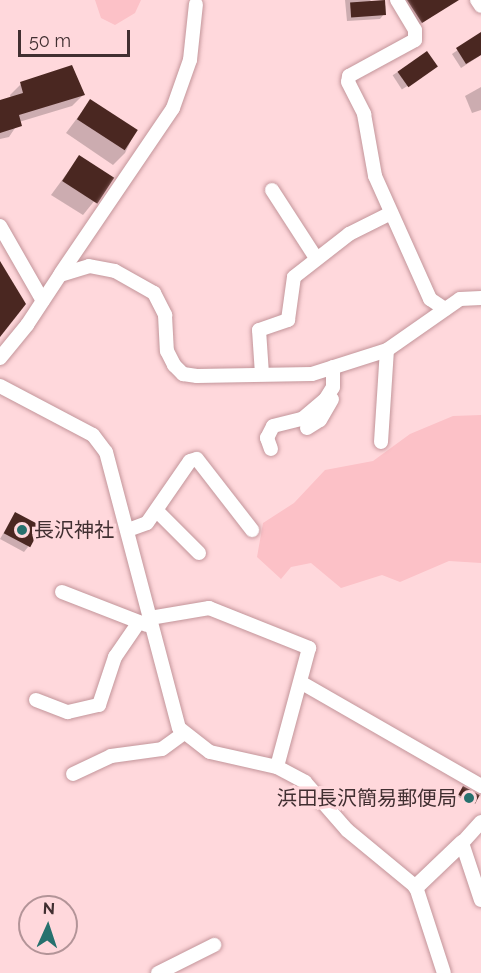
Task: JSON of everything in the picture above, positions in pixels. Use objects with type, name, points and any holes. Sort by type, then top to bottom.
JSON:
[{"type":"street","points":[[397,0],[415,30],[415,40],[349,76],[348,82],[364,114],[375,176],[430,299],[445,309]]},
{"type":"street","points":[[477,0],[481,6]]},
{"type":"street","points":[[0,358],[43,301],[173,108],[190,60],[196,4]]},
{"type":"street","points":[[272,190],[316,258]]},
{"type":"street","points":[[262,374],[259,330],[288,320],[292,281],[316,258],[349,234],[391,213]]},
{"type":"street","points":[[0,226],[43,301]]},
{"type":"street","points":[[60,275],[89,266],[115,271],[154,293],[165,315],[167,351],[183,374],[303,376],[387,350],[465,297],[481,298]]},
{"type":"street","points":[[381,442],[387,350]]},
{"type":"street","points":[[307,428],[329,409],[333,387],[333,367]]},
{"type":"street","points":[[0,387],[93,435],[106,452],[128,530],[147,622],[172,709],[184,733],[210,752],[277,767],[298,776],[347,830],[416,887],[444,973]]},
{"type":"street","points":[[272,448],[267,438],[270,429],[307,417],[333,387]]},
{"type":"street","points":[[128,530],[147,523],[158,512],[190,461],[197,459],[252,530]]},
{"type":"street","points":[[158,512],[199,553]]},
{"type":"street","points":[[62,592],[147,622],[209,608],[306,646],[310,656],[277,767]]},
{"type":"street","points":[[36,700],[68,712],[99,705],[115,657],[147,622]]},
{"type":"street","points":[[302,683],[481,786]]},
{"type":"street","points":[[73,774],[111,756],[162,749],[184,733]]},
{"type":"street","points":[[416,887],[481,822]]},
{"type":"street","points":[[462,843],[481,900]]},
{"type":"street","points":[[158,973],[214,945]]},
{"type":"shaded area","points":[[95,0],[141,0],[135,13],[115,25],[101,18]]},
{"type":"shaded area","points":[[481,415],[481,563],[449,561],[400,582],[382,575],[341,588],[311,563],[291,567],[281,579],[257,557],[263,523],[294,503],[325,470],[373,461],[410,434],[453,416]]},
{"type":"building","points":[[385,0],[386,15],[351,17],[350,2]]},
{"type":"building","points":[[407,0],[459,0],[422,23]]},
{"type":"building","points":[[481,32],[481,55],[466,64],[456,48]]},
{"type":"building","points":[[427,51],[438,67],[408,87],[398,72]]},
{"type":"building","points":[[72,65],[85,95],[19,115],[22,126],[0,133],[0,100],[23,93],[20,82]]},
{"type":"building","points":[[90,99],[138,130],[125,150],[77,119]]},
{"type":"building","points":[[79,155],[114,178],[97,204],[62,181]]},
{"type":"building","points":[[0,261],[26,304],[0,337]]},
{"type":"building","name":"長沢神社","points":[[15,512],[41,526],[30,547],[4,533]]},
{"type":"building","points":[[463,786],[480,795],[475,804],[458,795]]},
{"type":"place","name":"長沢神社","points":[[22,530]]},
{"type":"place","name":"浜田長沢簡易郵便局","points":[[469,798]]}]
